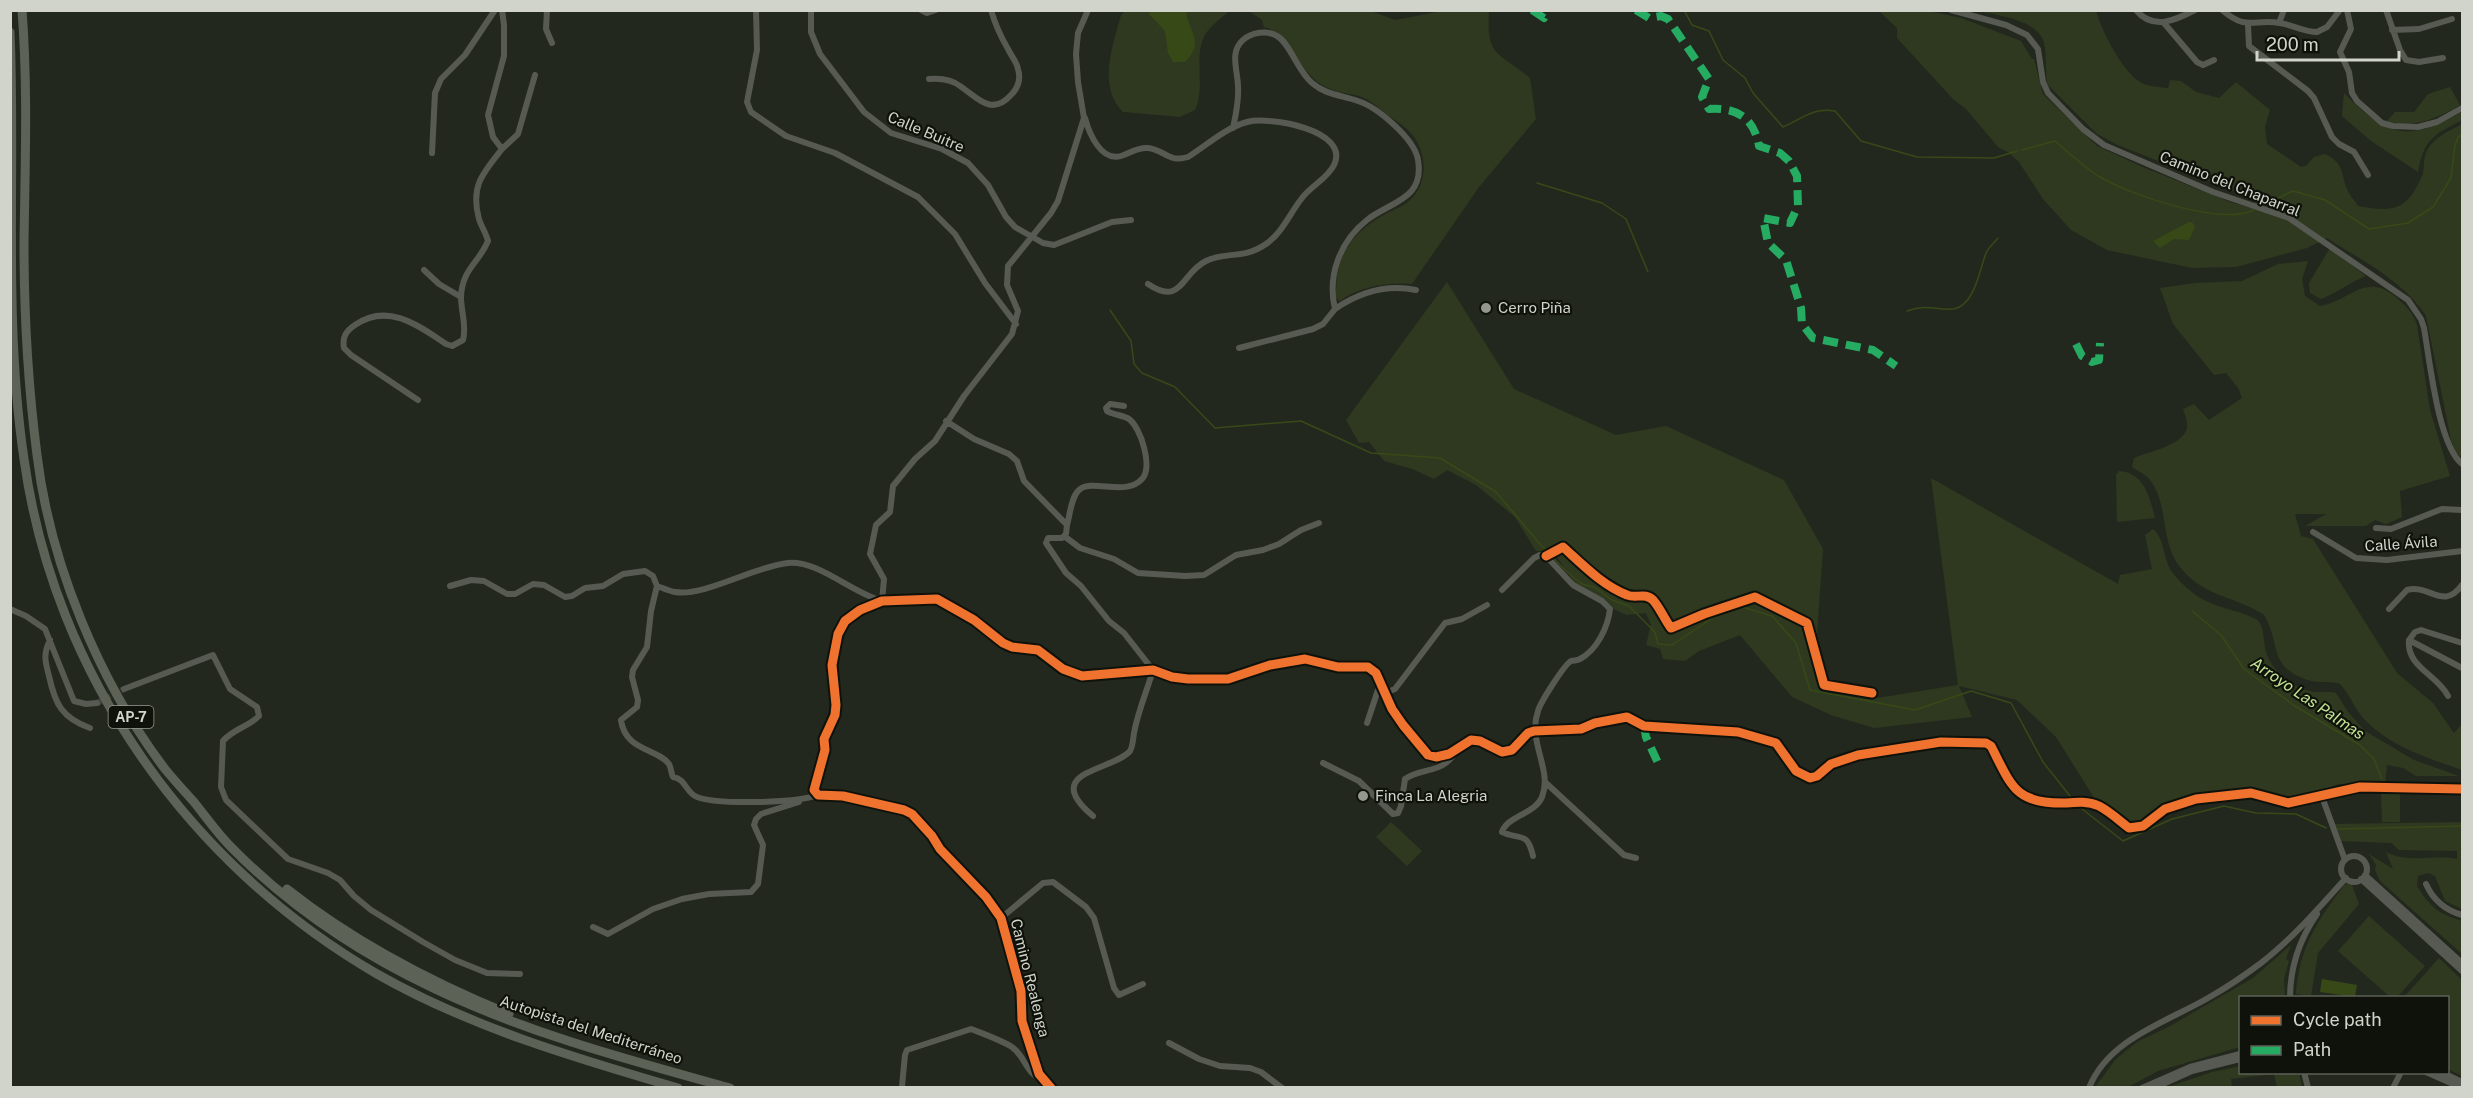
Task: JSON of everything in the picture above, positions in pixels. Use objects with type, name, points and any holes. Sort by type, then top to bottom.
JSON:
[{"type":"highway","name":"Autopista del Mediterráneo","points":[[22,10],[27,110],[26,321],[37,460],[52,532],[66,579],[89,637],[112,684],[165,770],[195,803],[220,836],[255,870],[296,904],[375,958],[431,988],[524,1027],[730,1088]]},
{"type":"highway","name":"Autopista del Mediterráneo","points":[[10,32],[13,330],[16,390],[24,462],[39,534],[53,581],[78,645],[124,731],[153,775],[186,818],[220,855],[251,884],[324,941],[378,974],[451,1011],[564,1054],[678,1088]]},
{"type":"street","points":[[432,153],[435,93],[441,79],[465,55],[495,10]]},
{"type":"street","points":[[502,10],[504,56],[488,115],[493,137],[502,149]]},
{"type":"street","points":[[547,10],[546,29],[552,43]]},
{"type":"street","points":[[756,10],[757,50],[747,102],[752,112],[786,136],[835,153],[918,197],[955,234],[985,284],[1016,324]]},
{"type":"street","name":"Calle Buitre","points":[[811,10],[811,32],[820,54],[870,118],[891,134],[942,149],[968,163],[988,184],[1009,222],[1043,243],[1054,245],[1112,222],[1131,220]]},
{"type":"street","points":[[921,10],[927,13],[936,10]]},
{"type":"street","points":[[929,79],[949,81],[960,85],[975,100],[989,104],[1002,102],[1010,97],[1018,85],[1019,70],[1000,34],[992,10]]},
{"type":"street","points":[[1088,10],[1078,33],[1076,54],[1078,82],[1084,118],[1094,141],[1112,156],[1118,157],[1141,148],[1154,149],[1169,158],[1181,159],[1188,157],[1233,128],[1251,121],[1271,120],[1311,131],[1332,143],[1336,153],[1335,163],[1329,172],[1300,200],[1281,230],[1264,245],[1247,254],[1203,262],[1175,291],[1162,292],[1148,284]]},
{"type":"street","name":"Camino del Chaparral","points":[[1952,10],[2016,29],[2032,39],[2038,49],[2043,82],[2048,93],[2083,129],[2104,146],[2213,192],[2289,218],[2408,300],[2421,319],[2424,328],[2446,442],[2457,460],[2463,464]]},
{"type":"street","points":[[2136,10],[2143,17],[2164,23],[2196,62],[2203,65],[2214,60]]},
{"type":"street","points":[[2164,23],[2195,10]]},
{"type":"street","points":[[2222,10],[2233,19],[2248,24],[2279,22],[2317,32],[2327,27],[2340,10]]},
{"type":"street","points":[[2279,22],[2284,10]]},
{"type":"street","points":[[2347,10],[2350,29],[2340,52],[2349,72],[2349,86],[2357,101],[2382,123],[2418,127],[2437,122],[2463,108]]},
{"type":"street","points":[[2386,10],[2392,30],[2406,60],[2419,62],[2443,58]]},
{"type":"street","points":[[2392,30],[2419,29],[2451,19]]},
{"type":"street","points":[[2248,24],[2249,46],[2308,91],[2319,108],[2332,137],[2358,156],[2368,175]]},
{"type":"street","points":[[1233,128],[1238,99],[1234,58],[1236,51],[1239,44],[1249,36],[1267,32],[1283,39],[1296,65],[1312,84],[1330,95],[1365,105],[1404,134],[1414,147],[1419,168],[1411,191],[1400,202],[1367,219],[1353,232],[1343,247],[1334,274],[1335,309]]},
{"type":"street","points":[[418,400],[351,355],[344,348],[344,337],[347,331],[364,319],[386,315],[417,324],[446,344],[459,344],[463,340],[465,334],[461,297],[465,279],[471,265],[485,249],[488,241],[478,213],[478,182],[502,149],[518,134],[536,75]]},
{"type":"street","points":[[882,601],[884,579],[870,554],[876,525],[890,512],[893,486],[915,459],[935,441],[946,421],[1012,334],[1018,310],[1007,285],[1006,272],[1011,260],[1032,237],[1058,201],[1084,118]]},
{"type":"street","points":[[424,270],[439,284],[461,297]]},
{"type":"street","points":[[1239,348],[1319,327],[1335,309],[1350,299],[1371,291],[1393,288],[1416,290]]},
{"type":"street","points":[[1124,406],[1110,404],[1106,408],[1107,411],[1128,418],[1136,428],[1146,456],[1147,469],[1137,483],[1125,487],[1083,488],[1077,492],[1064,536],[1067,541],[1080,548],[1114,559],[1138,573],[1185,576],[1204,574],[1236,555],[1271,547],[1319,523]]},
{"type":"street","points":[[946,421],[974,439],[1009,454],[1017,461],[1024,481],[1067,525]]},
{"type":"street","points":[[2376,528],[2391,529],[2433,511],[2463,510]]},
{"type":"street","name":"Calle Ávila","points":[[2313,532],[2356,558],[2387,560],[2462,552]]},
{"type":"street","points":[[1064,536],[1048,538],[1047,548],[1109,621],[1124,633],[1153,670]]},
{"type":"street","points":[[1502,590],[1534,558],[1540,555],[1546,556],[1573,585],[1602,601],[1611,609],[1604,633],[1586,654],[1568,665],[1539,708],[1534,731],[1545,782],[1542,799],[1536,806],[1502,829],[1505,835],[1528,840],[1533,856]]},
{"type":"street","points":[[657,586],[676,592],[695,591],[768,567],[789,563],[805,565],[869,598],[882,601],[937,599],[974,620],[1003,643],[1012,647],[1038,650],[1071,674],[1082,676],[1153,670],[1172,677],[1188,679],[1228,678],[1270,665],[1305,659],[1338,667],[1368,667],[1376,673],[1392,709],[1403,725],[1428,755],[1437,757],[1458,749],[1471,740],[1480,741],[1502,752],[1512,750],[1534,731],[1581,729],[1595,723],[1627,717],[1644,726],[1738,732],[1776,743],[1796,771],[1810,777],[1817,776],[1832,764],[1858,755],[1941,742],[1986,743],[1991,746],[2009,781],[2024,797],[2046,803],[2084,802],[2098,806],[2130,828],[2143,826],[2165,809],[2196,799],[2251,793],[2288,804],[2321,794],[2360,787],[2463,789]]},
{"type":"street","points":[[450,586],[471,580],[484,581],[507,594],[515,594],[533,584],[544,585],[565,597],[572,596],[585,588],[603,586],[623,574],[645,571],[653,576],[657,586],[651,611],[650,639],[633,670],[637,707],[623,717],[622,727],[637,746],[666,761],[670,765],[673,777],[683,781],[693,795],[698,797],[745,801],[808,798]]},
{"type":"street","points":[[2389,609],[2407,590],[2418,589],[2445,597],[2456,593],[2463,585]]},
{"type":"street","points":[[593,927],[608,934],[653,909],[682,899],[710,894],[751,892],[758,884],[763,845],[754,825],[756,819],[761,814],[818,795],[814,790],[825,750],[824,739],[835,715],[832,665],[838,634],[845,621],[860,610],[882,601]]},
{"type":"street","points":[[1367,723],[1378,690],[1395,689],[1445,623],[1462,619],[1487,605]]},
{"type":"street","points":[[10,609],[26,616],[45,629],[74,700],[87,704],[97,703]]},
{"type":"street","points":[[2448,696],[2444,689],[2412,658],[2409,640],[2415,632],[2421,630],[2463,643]]},
{"type":"street","points":[[50,640],[44,661],[53,696],[59,708],[76,723],[90,728]]},
{"type":"street","points":[[2409,640],[2463,668]]},
{"type":"street","points":[[124,689],[213,655],[230,689],[257,707],[259,716],[251,724],[228,735],[223,741],[221,788],[226,800],[288,859],[328,873],[340,880],[354,897],[371,910],[423,942],[487,974],[520,974]]},
{"type":"street","points":[[1093,816],[1079,804],[1075,793],[1077,783],[1083,775],[1124,756],[1132,749],[1138,716],[1153,670]]},
{"type":"street","points":[[1323,763],[1359,781],[1393,814],[1398,813],[1401,806],[1405,779],[1444,765],[1452,759],[1458,749]]},
{"type":"street","points":[[1545,782],[1624,855],[1636,858]]},
{"type":"street","points":[[2321,794],[2345,860]]},
{"type":"street","name":"Camino Realenga","points":[[818,795],[843,796],[904,810],[912,814],[932,836],[939,849],[986,897],[1001,918],[1021,991],[1022,1021],[1042,1079],[1051,1088]]},
{"type":"street","points":[[2351,856],[2363,859],[2367,866],[2363,877],[2351,881],[2346,878],[2342,868],[2345,860],[2351,856]]},
{"type":"street","points":[[2363,877],[2463,963]]},
{"type":"street","points":[[2363,877],[2463,970]]},
{"type":"street","points":[[2089,1088],[2094,1076],[2116,1052],[2141,1033],[2208,998],[2260,963],[2291,937],[2346,878]]},
{"type":"street","points":[[1001,918],[1043,883],[1053,882],[1086,907],[1094,918],[1114,988],[1119,994],[1143,984]]},
{"type":"street","points":[[2426,884],[2430,893],[2441,905],[2463,915]]},
{"type":"street","points":[[2290,996],[2297,950],[2306,929],[2330,895]]},
{"type":"street","points":[[902,1086],[904,1055],[907,1050],[971,1029],[1012,1047],[1030,1071],[1042,1079]]},
{"type":"street","points":[[1169,1043],[1175,1044],[1199,1059],[1220,1066],[1250,1068],[1261,1072],[1282,1088]]},
{"type":"street","points":[[2142,1088],[2190,1067],[2239,1055]]},
{"type":"street","points":[[2154,1088],[2192,1071],[2239,1059]]},
{"type":"street","points":[[2393,1088],[2400,1074]]},
{"type":"street","points":[[2430,1074],[2462,1088]]},
{"type":"street","points":[[2445,1074],[2463,1082]]},
{"type":"shaded area","points":[[1125,11],[1229,11],[1210,28],[1202,43],[1199,62],[1200,92],[1195,110],[1180,117],[1123,112],[1115,102],[1109,78],[1109,65],[1121,15]]},
{"type":"shaded area","points":[[1150,11],[1186,11],[1195,42],[1191,55],[1185,62],[1173,62],[1168,53],[1165,31],[1149,14]]},
{"type":"shaded area","points":[[1249,11],[1371,11],[1395,20],[1442,11],[1489,11],[1492,46],[1496,52],[1530,78],[1536,119],[1479,187],[1412,284],[1374,286],[1340,301],[1336,298],[1336,284],[1341,260],[1352,240],[1370,224],[1407,203],[1421,184],[1424,165],[1414,137],[1366,99],[1332,90],[1317,82],[1283,38],[1264,27],[1262,20]]},
{"type":"shaded area","points":[[1879,11],[1928,11],[1961,18],[2021,41],[2034,59],[2043,94],[2097,146],[2145,168],[2230,202],[2251,208],[2256,200],[2118,145],[2097,134],[2047,84],[2045,45],[2040,34],[2025,23],[1979,11],[2096,11],[2103,30],[2122,63],[2136,79],[2144,84],[2168,88],[2170,80],[2181,81],[2196,92],[2219,98],[2236,82],[2270,110],[2265,126],[2267,144],[2301,167],[2306,166],[2314,157],[2325,154],[2336,161],[2348,191],[2358,206],[2389,209],[2404,203],[2422,176],[2425,156],[2432,143],[2462,124],[2462,458],[2456,452],[2451,440],[2426,316],[2406,292],[2394,282],[2327,238],[2307,248],[2236,267],[2192,268],[2107,250],[2071,230],[2043,199],[2019,162],[1998,147],[1966,109],[1953,99],[1897,38],[1897,28]]},
{"type":"shaded area","points":[[2450,87],[2460,105],[2452,110],[2416,123],[2387,121],[2395,112],[2414,112],[2428,94]]},
{"type":"shaded area","points":[[2344,93],[2373,119],[2386,127],[2399,131],[2426,128],[2462,112],[2462,120],[2432,139],[2423,152],[2418,172],[2371,141],[2342,116]]},
{"type":"shaded area","points":[[2192,222],[2195,227],[2189,240],[2174,239],[2160,248],[2153,241]]},
{"type":"shaded area","points":[[2330,248],[2366,276],[2321,299],[2310,293],[2309,283]]},
{"type":"shaded area","points":[[2308,261],[2302,279],[2305,296],[2320,306],[2367,287],[2377,287],[2398,299],[2412,314],[2417,325],[2430,410],[2450,476],[2400,491],[2402,517],[2386,524],[2375,520],[2366,526],[2305,526],[2326,514],[2295,514],[2301,536],[2313,539],[2397,673],[2433,703],[2454,733],[2462,724],[2462,770],[2410,750],[2385,737],[2364,719],[2340,684],[2308,680],[2295,675],[2286,668],[2280,661],[2269,624],[2263,614],[2196,583],[2177,563],[2169,543],[2156,489],[2144,474],[2132,467],[2134,458],[2172,444],[2184,434],[2187,426],[2183,409],[2194,404],[2209,420],[2242,398],[2238,388],[2226,373],[2214,375],[2173,324],[2160,288],[2195,283],[2242,281],[2278,264]]},
{"type":"shaded area","points":[[1447,282],[1514,389],[1616,435],[1666,426],[1784,480],[1823,549],[1817,634],[1827,693],[1877,698],[1958,685],[1931,478],[2118,584],[2120,575],[2152,569],[2145,535],[2153,529],[2160,538],[2169,567],[2187,588],[2211,603],[2258,620],[2269,659],[2286,679],[2309,691],[2336,693],[2348,712],[2365,731],[2414,760],[2459,776],[2416,776],[2403,768],[2387,765],[2385,785],[2339,784],[2300,798],[2284,799],[2257,790],[2201,794],[2160,808],[2144,821],[2129,824],[2096,801],[2056,737],[2017,700],[1959,686],[1972,717],[1874,728],[1831,715],[1792,697],[1740,635],[1699,651],[1685,661],[1663,659],[1660,649],[1646,645],[1651,625],[1646,613],[1627,615],[1604,605],[1578,588],[1553,551],[1536,551],[1515,517],[1476,485],[1447,470],[1434,479],[1412,469],[1384,461],[1369,442],[1359,443],[1346,420]]},
{"type":"shaded area","points":[[2119,471],[2128,472],[2140,481],[2148,495],[2155,518],[2117,522],[2116,475]]},
{"type":"shaded area","points":[[2381,794],[2400,794],[2400,822],[2382,822]]},
{"type":"shaded area","points":[[1391,822],[1422,851],[1407,866],[1376,837]]},
{"type":"shaded area","points":[[2462,822],[2462,909],[2445,901],[2435,876],[2428,873],[2418,876],[2417,886],[2436,909],[2462,921],[2462,954],[2380,881],[2375,870],[2376,865],[2369,854],[2393,869],[2386,852],[2394,856],[2412,858],[2457,859],[2457,851],[2399,850],[2391,843],[2339,841],[2334,824]]},
{"type":"shaded area","points":[[2345,884],[2352,885],[2359,904],[2318,953],[2311,996],[2296,994],[2301,962],[2306,948],[2318,922]]},
{"type":"shaded area","points":[[2369,916],[2425,966],[2398,996],[2389,996],[2338,951]]},
{"type":"shaded area","points":[[2291,945],[2286,959],[2289,961],[2284,978],[2285,996],[2239,996],[2239,1047],[2158,1071],[2128,1087],[2095,1087],[2116,1059],[2137,1042],[2170,1026],[2253,978]]},
{"type":"shaded area","points":[[2439,958],[2462,980],[2462,1076],[2449,1070],[2449,996],[2405,996]]},
{"type":"shaded area","points":[[2322,979],[2357,985],[2355,996],[2320,992]]},
{"type":"shaded area","points":[[2239,1066],[2239,1074],[2274,1074],[2231,1079],[2232,1087],[2168,1087],[2212,1072]]},
{"type":"shaded area","points":[[2274,1074],[2299,1074],[2302,1087],[2277,1087]]},
{"type":"waterway","points":[[1684,10],[1692,25],[1709,31],[1723,60],[1745,78],[1753,93],[1783,127],[1814,112],[1827,110],[1835,111],[1861,141],[1917,157],[1994,158],[2017,151]]},
{"type":"waterway","points":[[2261,206],[2293,191],[2325,200],[2369,229],[2408,223],[2433,207],[2451,178],[2455,146],[2458,137],[2462,135]]},
{"type":"waterway","points":[[2022,150],[2055,141],[2098,176],[2131,192],[2198,211],[2239,214],[2254,210]]},
{"type":"waterway","points":[[1537,183],[1602,203],[1626,219],[1648,272]]},
{"type":"waterway","points":[[1907,311],[1927,307],[1954,309],[1961,306],[1972,293],[1986,253],[1998,238]]},
{"type":"waterway","points":[[1110,310],[1131,341],[1134,364],[1142,373],[1175,387],[1215,428],[1301,421],[1371,453],[1440,458],[1496,492],[1567,572],[1582,584],[1594,587],[1612,600],[1629,606],[1655,632],[1658,644],[1672,645],[1714,617],[1742,607],[1772,616],[1796,643],[1810,690],[1915,710],[1971,691],[2011,703],[2043,762],[2074,801]]},
{"type":"waterway","name":"Arroyo Las Palmas","points":[[2192,611],[2221,635],[2244,669],[2295,706],[2360,745],[2374,759],[2382,779]]},
{"type":"waterway","points":[[2077,805],[2123,841],[2172,819],[2224,806],[2256,813],[2296,814],[2326,828]]},
{"type":"waterway","points":[[2338,829],[2462,826]]},
{"type":"tunnel","points":[[97,703],[124,689]]},
{"type":"marked path","points":[[1532,10],[1544,18],[1548,10]]},
{"type":"marked path","points":[[1636,10],[1649,18],[1661,16],[1668,19],[1709,79],[1702,97],[1709,109],[1728,110],[1743,116],[1753,128],[1759,146],[1780,153],[1789,161],[1797,176],[1798,206],[1790,223],[1763,218],[1768,243],[1786,260],[1801,308],[1802,324],[1813,338],[1873,350],[1896,366]]},
{"type":"marked path","points":[[2076,344],[2082,356],[2092,362],[2099,360],[2100,343]]},
{"type":"marked path","points":[[1644,726],[1646,737],[1659,765]]},
{"type":"cycle path","points":[[1546,556],[1563,547],[1609,586],[1630,596],[1644,596],[1653,600],[1671,628],[1755,597],[1807,623],[1824,685],[1872,693]]},
{"type":"cycle path","points":[[1051,1088],[1039,1074],[1022,1021],[1021,991],[1001,918],[986,897],[940,849],[932,836],[912,814],[904,810],[843,796],[818,795],[814,790],[825,750],[824,739],[835,715],[832,665],[838,634],[845,621],[860,610],[882,601],[937,599],[974,620],[1003,643],[1012,647],[1038,650],[1063,669],[1082,676],[1153,670],[1172,677],[1188,679],[1228,679],[1270,665],[1305,659],[1338,667],[1368,667],[1376,673],[1392,709],[1403,725],[1428,755],[1436,757],[1449,754],[1471,740],[1480,741],[1502,752],[1512,750],[1528,733],[1534,731],[1581,729],[1595,723],[1627,717],[1644,726],[1738,732],[1776,743],[1796,771],[1810,778],[1817,776],[1831,764],[1858,755],[1941,742],[1986,743],[1991,746],[2011,782],[2025,796],[2049,803],[2095,804],[2129,828],[2143,826],[2165,809],[2196,799],[2251,793],[2288,803],[2360,787],[2462,789]]},
{"type":"place","name":"Cerro Piña","points":[[1486,308]]},
{"type":"place","name":"Finca La Alegria","points":[[1363,796]]}]
